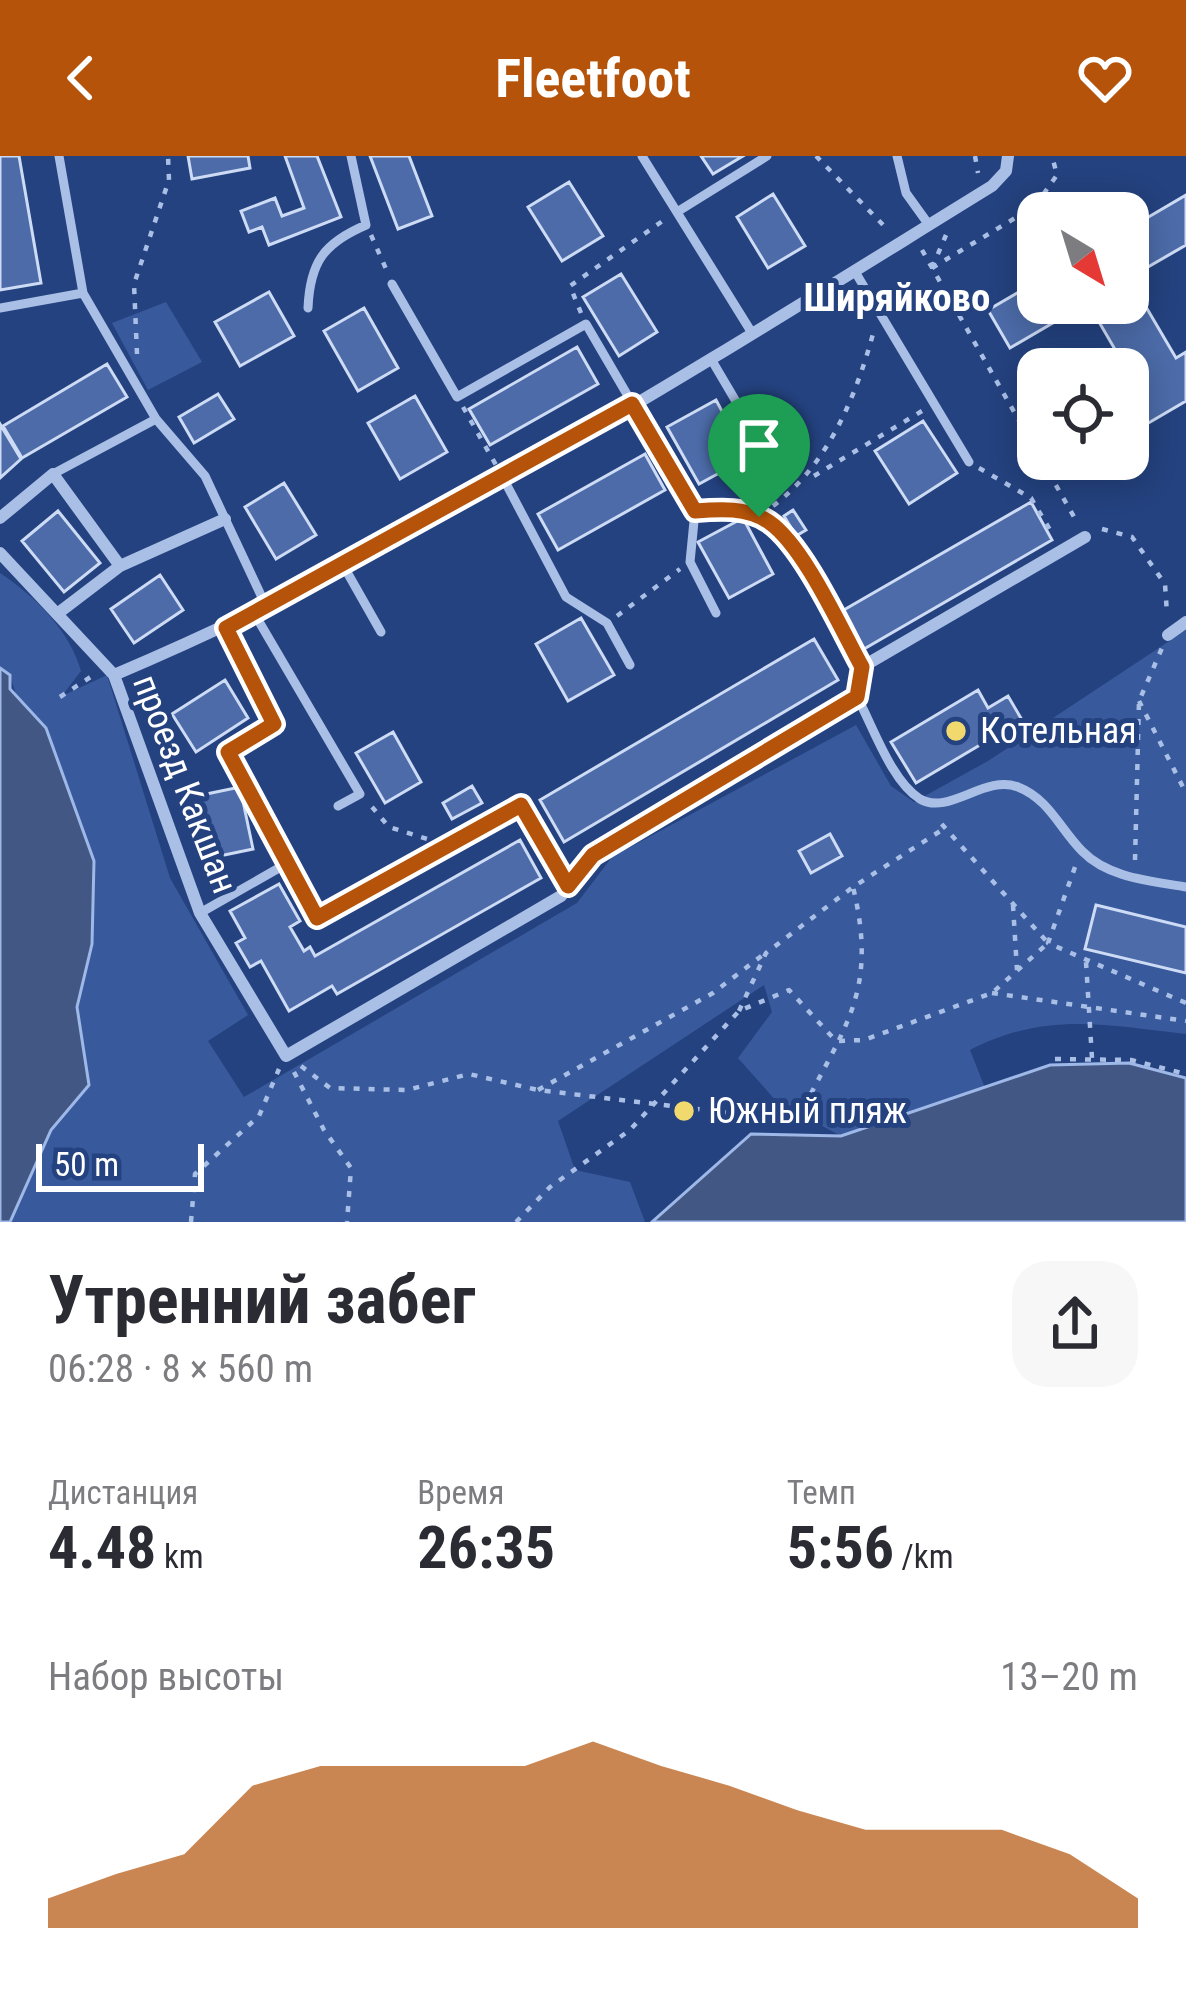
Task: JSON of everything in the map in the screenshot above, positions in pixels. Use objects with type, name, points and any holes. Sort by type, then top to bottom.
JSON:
[{"type":"street","points":[[111,671],[226,628],[711,359],[992,186],[1006,172],[1007,156]]},
{"type":"street","points":[[0,518],[53,474],[120,566]]},
{"type":"street","points":[[57,614],[120,566],[225,519]]},
{"type":"street","points":[[286,1056],[561,896],[593,855],[857,697],[862,667],[1085,537]]},
{"type":"street","name":"проезд Какшан","points":[[0,553],[111,671],[200,913],[286,1056]]},
{"type":"street","points":[[1168,635],[1186,622]]},
{"type":"lane","points":[[58,156],[83,293],[156,419],[205,476],[260,610],[360,794],[338,806]]},
{"type":"lane","points":[[308,308],[309,279],[319,254],[338,237],[367,225],[350,156]]},
{"type":"lane","points":[[642,156],[752,333]]},
{"type":"lane","points":[[677,212],[767,156]]},
{"type":"lane","points":[[897,156],[907,193],[929,225]]},
{"type":"lane","points":[[854,270],[969,462]]},
{"type":"lane","points":[[392,284],[457,397],[586,324],[695,511],[690,562],[716,613]]},
{"type":"lane","points":[[0,308],[83,293]]},
{"type":"lane","points":[[711,359],[757,437]]},
{"type":"lane","points":[[53,474],[156,419]]},
{"type":"lane","points":[[503,478],[566,597],[608,623],[630,665]]},
{"type":"lane","points":[[695,511],[731,509],[759,517],[783,535],[862,667]]},
{"type":"lane","points":[[343,565],[381,632]]},
{"type":"lane","points":[[226,628],[274,724],[228,752]]},
{"type":"lane","points":[[857,697],[907,788],[923,801],[940,803],[982,787],[1011,783],[1035,794],[1081,850],[1135,878],[1186,886]]},
{"type":"lane","points":[[200,913],[286,864],[317,918],[521,805],[568,886]]},
{"type":"path","points":[[138,389],[134,284],[170,180],[168,156]]},
{"type":"path","points":[[816,156],[900,242]]},
{"type":"path","points":[[932,268],[1035,206],[1057,175],[1052,156]]},
{"type":"path","points":[[586,324],[570,286],[677,212]]},
{"type":"path","points":[[367,225],[392,284]]},
{"type":"path","points":[[914,234],[1017,416]]},
{"type":"path","points":[[809,479],[860,382],[879,311]]},
{"type":"path","points":[[457,397],[503,478]]},
{"type":"path","points":[[759,517],[809,479],[934,404]]},
{"type":"path","points":[[969,462],[1031,498],[1062,550]]},
{"type":"path","points":[[1053,480],[1085,537],[1106,527],[1132,537],[1165,584],[1168,635],[1139,701],[1133,775],[1135,878]]},
{"type":"path","points":[[608,623],[690,562]]},
{"type":"path","points":[[60,698],[111,671]]},
{"type":"path","points":[[1139,701],[1186,793]]},
{"type":"path","points":[[228,752],[286,864]]},
{"type":"path","points":[[360,794],[389,827],[447,846]]},
{"type":"path","points":[[923,801],[1048,943],[1186,1003]]},
{"type":"path","points":[[538,1090],[712,992],[854,887],[945,828]]},
{"type":"path","points":[[739,1011],[790,990],[836,1041],[864,1040],[992,993],[1048,943],[1081,850]]},
{"type":"path","points":[[286,1056],[330,1088],[407,1090],[469,1074],[538,1090],[797,1120],[862,989],[865,938],[854,887]]},
{"type":"path","points":[[1013,904],[1017,970]]},
{"type":"path","points":[[516,1222],[550,1187],[630,1130],[655,1104],[739,1011],[766,953]]},
{"type":"path","points":[[1086,961],[1092,1058]]},
{"type":"path","points":[[992,993],[1186,1022]]},
{"type":"path","points":[[191,1222],[196,1174],[259,1116],[268,1086],[286,1056]]},
{"type":"path","points":[[286,1056],[323,1130],[351,1168],[346,1222]]},
{"type":"path","points":[[1055,1060],[1131,1060],[1186,1074]]},
{"type":"shaded area","points":[[166,302],[202,362],[148,390],[112,323]]},
{"type":"shaded area","points":[[0,573],[50,616],[69,642],[81,671],[62,696],[107,675],[170,878],[248,1015],[208,1041],[244,1097],[577,903],[612,857],[856,725],[891,786],[914,802],[988,761],[1186,630],[1186,1034],[1076,1024],[1024,1030],[970,1050],[985,1088],[841,1136],[777,1102],[738,1058],[772,1012],[764,985],[558,1121],[575,1170],[630,1182],[645,1222],[10,1222],[51,1130],[89,1085],[77,1007],[92,944],[10,675],[0,668]]},
{"type":"shaded area","points":[[0,668],[10,675],[10,689],[46,728],[94,861],[92,944],[77,1007],[89,1085],[51,1130],[10,1222],[0,1222]]},
{"type":"shaded area","points":[[1129,1063],[1186,1078],[1186,1222],[652,1222],[751,1134],[841,1136],[1050,1065]]},
{"type":"building","points":[[0,156],[19,156],[41,283],[0,290]]},
{"type":"building","points":[[188,156],[248,156],[250,168],[192,179]]},
{"type":"building","points":[[285,156],[317,156],[341,217],[269,245],[262,227],[249,232],[241,211],[275,198],[282,216],[304,208]]},
{"type":"building","points":[[370,156],[409,156],[432,216],[398,229]]},
{"type":"building","points":[[701,156],[743,156],[713,174]]},
{"type":"building","points":[[569,182],[603,236],[562,261],[528,207]]},
{"type":"building","points":[[773,194],[805,246],[768,268],[737,217]]},
{"type":"building","points":[[1186,195],[1186,245],[1149,266],[1149,217]]},
{"type":"building","points":[[621,274],[657,332],[619,356],[583,297]]},
{"type":"building","points":[[269,292],[294,336],[240,366],[215,322]]},
{"type":"building","points":[[1017,293],[1017,324],[1051,324],[1010,348],[988,310]]},
{"type":"building","points":[[364,308],[398,368],[358,391],[324,331]]},
{"type":"building","points":[[1149,312],[1176,358],[1186,352],[1186,401],[1149,423],[1149,348],[1114,348],[1100,324],[1149,324]]},
{"type":"building","points":[[577,347],[598,384],[490,445],[469,409]]},
{"type":"building","points":[[107,364],[127,397],[22,458],[3,426]]},
{"type":"building","points":[[218,394],[234,419],[194,443],[179,417]]},
{"type":"building","points":[[415,396],[447,452],[400,479],[368,423]]},
{"type":"building","points":[[716,400],[747,458],[699,484],[667,427]]},
{"type":"building","points":[[923,421],[957,473],[909,504],[875,451]]},
{"type":"building","points":[[0,424],[21,459],[0,478]]},
{"type":"building","points":[[645,454],[665,490],[558,550],[538,514]]},
{"type":"building","points":[[284,483],[316,535],[276,559],[245,507]]},
{"type":"building","points":[[1031,502],[1052,540],[864,649],[842,611]]},
{"type":"building","points":[[793,510],[806,530],[796,536],[784,516]]},
{"type":"building","points":[[58,511],[100,563],[64,592],[22,541]]},
{"type":"building","points":[[743,518],[773,574],[729,598],[698,542]]},
{"type":"building","points":[[160,575],[183,610],[134,643],[111,609]]},
{"type":"building","points":[[581,618],[614,675],[568,701],[536,644]]},
{"type":"building","points":[[814,639],[838,680],[564,842],[540,800]]},
{"type":"building","points":[[225,680],[248,718],[196,752],[172,714]]},
{"type":"building","name":"Котельная","points":[[978,690],[988,708],[1008,696],[1022,720],[916,783],[891,742]]},
{"type":"building","points":[[393,732],[421,782],[385,803],[356,753]]},
{"type":"building","points":[[472,786],[482,803],[452,819],[443,803]]},
{"type":"building","points":[[240,787],[253,849],[210,858],[197,796]]},
{"type":"building","points":[[830,834],[842,856],[811,873],[799,851]]},
{"type":"building","points":[[520,840],[541,878],[337,994],[332,986],[289,1011],[261,961],[250,967],[236,943],[245,938],[230,911],[279,884],[300,921],[290,927],[304,951],[310,947],[315,956]]},
{"type":"building","points":[[1096,905],[1186,927],[1186,973],[1085,949]]},
{"type":"place","name":"Котельная","points":[[956,731]]},
{"type":"place","name":"Южный пляж","points":[[684,1111]]},
{"type":"district","name":"Ширяйково","points":[[897,298]]},
{"type":"route","points":[[632,404],[695,511],[731,509],[759,517],[783,535],[862,667],[857,697],[593,855],[568,886],[521,805],[317,918],[228,752],[274,724],[226,628],[632,404]]}]
